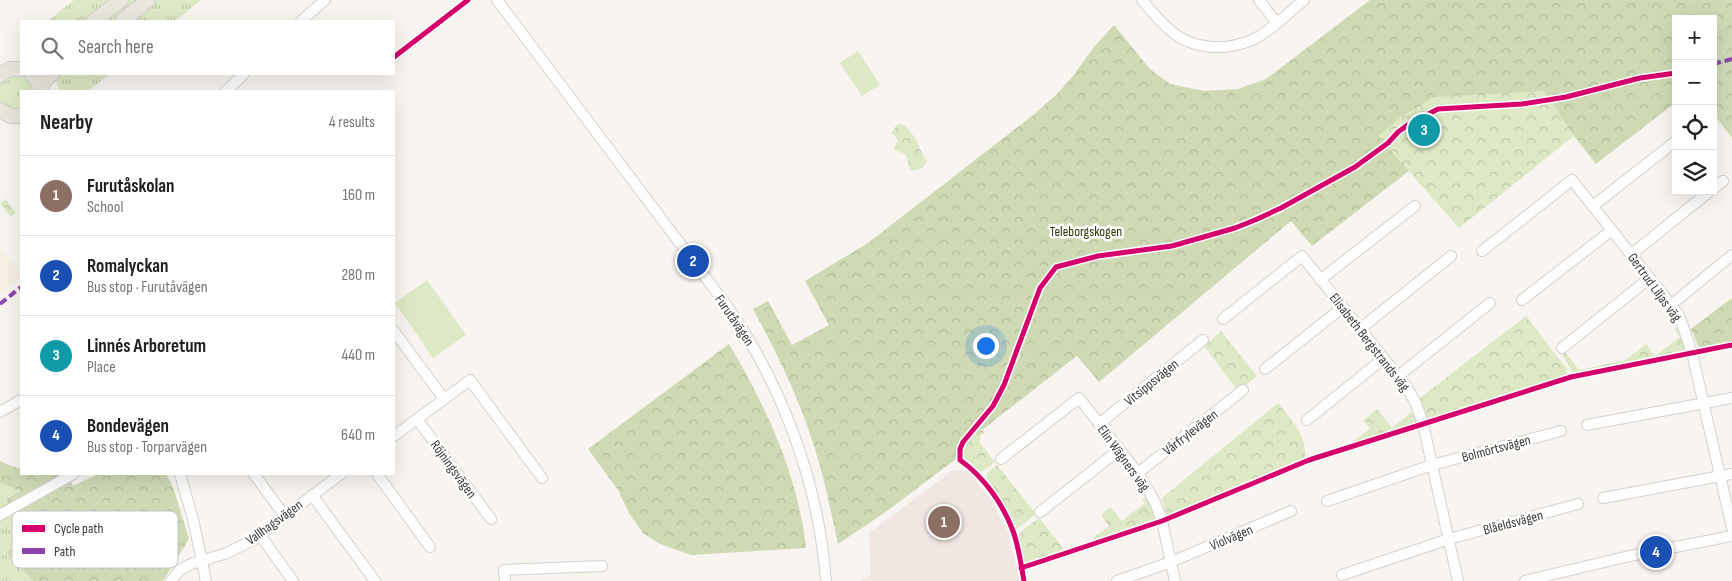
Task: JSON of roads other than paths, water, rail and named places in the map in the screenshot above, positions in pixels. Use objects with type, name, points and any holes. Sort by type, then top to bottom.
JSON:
[{"type":"main road","points":[[95,20],[121,0]]},
{"type":"main road","points":[[123,20],[148,0]]},
{"type":"main road","points":[[33,75],[38,80],[40,90]]},
{"type":"main road","points":[[40,90],[51,75]]},
{"type":"street","points":[[302,20],[326,0]]},
{"type":"street","name":"Furutåvägen","points":[[497,0],[730,310],[757,354],[788,421],[804,465],[817,516],[826,581]]},
{"type":"street","points":[[1142,0],[1172,33],[1199,46],[1219,47],[1241,44],[1253,39],[1277,23],[1304,0]]},
{"type":"street","points":[[1259,0],[1277,23]]},
{"type":"street","points":[[227,90],[243,75]]},
{"type":"street","points":[[1594,205],[1672,144]]},
{"type":"street","name":"Gertrud Liljas väg","points":[[1482,251],[1572,180],[1594,205],[1679,315],[1692,353],[1732,528]]},
{"type":"street","points":[[1717,186],[1723,181]]},
{"type":"street","points":[[1632,254],[1706,195]]},
{"type":"street","points":[[1320,280],[1415,206]]},
{"type":"street","points":[[1522,300],[1612,230]]},
{"type":"street","points":[[1671,305],[1732,255]]},
{"type":"street","name":"Elisabeth Bergstrands väg","points":[[1223,319],[1302,256],[1406,386],[1416,404],[1423,424],[1458,581]]},
{"type":"street","points":[[1360,329],[1451,256]]},
{"type":"street","points":[[1562,348],[1650,278]]},
{"type":"street","points":[[1398,377],[1490,303]]},
{"type":"street","points":[[1265,369],[1343,307]]},
{"type":"street","points":[[395,332],[444,399]]},
{"type":"street","name":"Vitsippsvägen","points":[[1099,424],[1203,340]]},
{"type":"street","points":[[1307,420],[1383,359]]},
{"type":"street","points":[[395,435],[470,380],[542,478]]},
{"type":"street","name":"Vårfrylevägen","points":[[1138,473],[1243,390]]},
{"type":"street","name":"Elin Wägners väg","points":[[1001,459],[1079,398],[1147,487],[1162,521],[1175,581]]},
{"type":"street","points":[[1588,425],[1732,398]]},
{"type":"street","points":[[0,412],[20,401]]},
{"type":"street","name":"Röjningsvägen","points":[[417,419],[491,519]]},
{"type":"street","name":"Bolmörtsvägen","points":[[1327,500],[1432,465],[1561,431]]},
{"type":"street","points":[[1040,512],[1119,450]]},
{"type":"street","points":[[1603,498],[1732,474]]},
{"type":"street","points":[[0,515],[71,475]]},
{"type":"street","points":[[180,475],[193,519],[206,581]]},
{"type":"street","points":[[255,475],[284,515]]},
{"type":"street","name":"Vallhagsvägen","points":[[171,581],[180,570],[202,560],[227,553],[253,540],[338,475]]},
{"type":"street","points":[[378,475],[430,547]]},
{"type":"street","points":[[312,495],[375,581]]},
{"type":"street","name":"Blåeldsvägen","points":[[1342,575],[1449,539],[1578,504]]},
{"type":"street","name":"Violvägen","points":[[1117,581],[1171,562],[1291,511]]},
{"type":"street","points":[[260,535],[294,581]]},
{"type":"street","points":[[1525,581],[1625,557],[1732,536]]},
{"type":"street","points":[[504,576],[602,566]]},
{"type":"place","name":"Linnés Arboretum","points":[[1424,130]]},
{"type":"place","name":"Romalyckan","points":[[693,261]]},
{"type":"place","name":"Furutåskolan","points":[[944,522]]},
{"type":"place","name":"Bondevägen","points":[[1656,552]]},
{"type":"park label","name":"Teleborgskogen","points":[[1086,231]]}]
